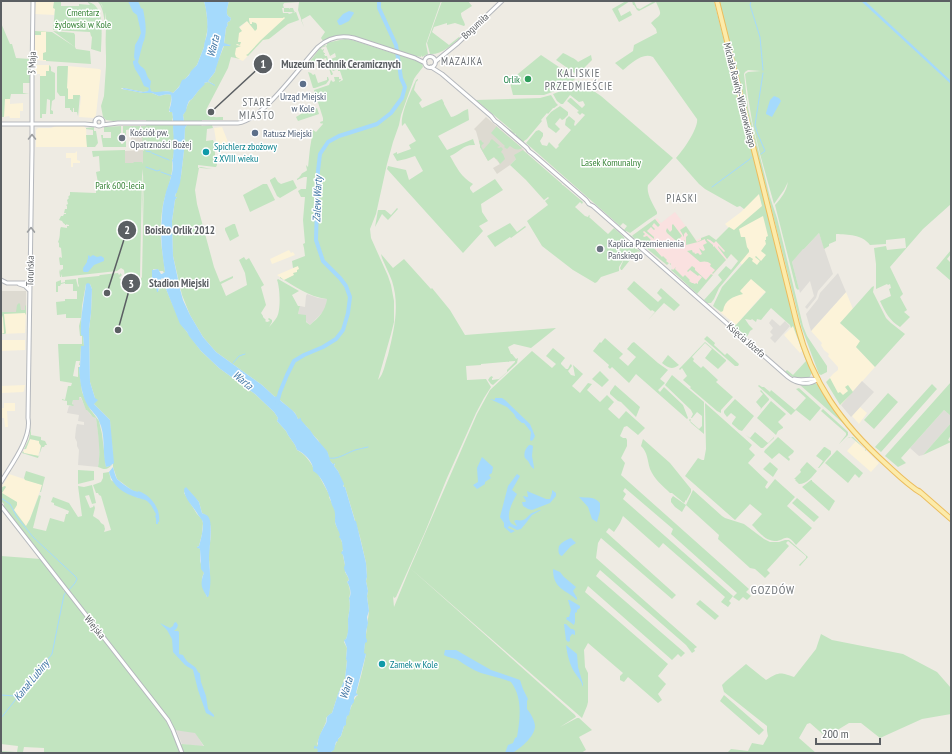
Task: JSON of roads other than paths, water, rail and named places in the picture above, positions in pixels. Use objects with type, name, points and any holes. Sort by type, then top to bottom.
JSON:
[{"type":"main road","name":"Michała Rawity-Witanowskiego","points":[[717,1],[795,312]]},
{"type":"main road","points":[[795,312],[801,338],[817,380],[838,413],[859,438],[894,471],[921,493]]},
{"type":"main road","points":[[795,312],[817,380],[836,407],[874,450],[951,519]]},
{"type":"street","name":"3 Maja","points":[[32,124],[34,1]]},
{"type":"street","name":"Bogumiła","points":[[435,61],[502,1]]},
{"type":"street","points":[[85,124],[99,118],[107,122],[118,123],[244,122],[275,96],[316,48],[336,38],[348,37],[415,58],[442,74]]},
{"type":"street","points":[[415,58],[423,59],[430,56],[435,61],[442,74]]},
{"type":"street","points":[[425,63],[426,58]]},
{"type":"street","points":[[431,67],[434,66],[435,61]]},
{"type":"street","name":"Księcia Józefa","points":[[442,74],[495,121],[530,149],[533,154],[587,200],[590,205],[593,206],[788,377],[798,383],[805,384],[817,380]]},
{"type":"street","points":[[95,120],[96,125]]},
{"type":"street","points":[[102,120],[102,125]]},
{"type":"street","points":[[1,124],[85,124],[98,126],[118,123]]},
{"type":"street","name":"Toruńska","points":[[1,482],[23,444],[28,425],[32,124]]},
{"type":"street","points":[[1,280],[6,283],[30,283]]},
{"type":"street","points":[[11,283],[24,286],[28,288],[30,292]]},
{"type":"street","points":[[809,380],[812,374],[812,368]]},
{"type":"street","points":[[788,377],[800,380],[817,380]]},
{"type":"street","name":"Wiejska","points":[[1,506],[168,720],[174,730],[182,753]]},
{"type":"water","name":"Warta","points":[[128,1],[138,1],[143,9],[146,26],[138,62],[145,70],[151,81],[151,91],[167,91],[173,93],[179,87],[182,80],[189,75],[197,65],[204,47],[207,34],[207,13],[204,1],[229,1],[227,13],[231,18],[227,24],[224,43],[231,44],[230,46],[223,47],[215,72],[208,81],[215,86],[208,82],[204,83],[205,84],[189,101],[183,115],[184,121],[187,125],[185,128],[180,183],[175,197],[177,197],[175,200],[172,221],[173,256],[183,300],[203,337],[216,352],[262,385],[275,397],[276,396],[293,411],[298,419],[301,418],[301,420],[327,451],[331,462],[333,464],[335,463],[334,466],[344,484],[343,486],[345,487],[356,521],[366,563],[369,611],[366,632],[367,642],[365,643],[364,653],[366,654],[356,693],[358,695],[354,698],[349,715],[347,716],[346,725],[344,726],[341,736],[336,742],[334,750],[331,753],[317,753],[318,750],[316,748],[314,749],[314,747],[315,745],[316,747],[318,746],[319,737],[326,723],[327,717],[332,713],[345,679],[347,661],[347,648],[344,640],[346,639],[348,631],[350,588],[347,582],[349,580],[344,569],[345,565],[343,555],[341,553],[343,550],[342,543],[335,522],[335,512],[322,481],[313,471],[312,464],[303,453],[297,450],[286,431],[277,421],[278,418],[274,412],[255,394],[219,368],[201,351],[180,324],[166,289],[167,287],[165,280],[162,278],[161,279],[158,292],[156,288],[152,288],[152,270],[158,269],[161,274],[165,272],[161,223],[162,210],[173,168],[173,117],[172,112],[169,110],[171,95],[165,94],[159,96],[152,93],[143,93],[122,89],[124,88],[143,92],[148,91],[149,88],[144,86],[133,63],[135,60],[135,45],[141,33],[137,15],[133,12]]},
{"type":"water","points":[[861,1],[865,1],[951,81],[951,84]]},
{"type":"water","points":[[349,11],[354,13],[349,21],[339,25],[337,21],[343,14]]},
{"type":"water","points":[[774,96],[779,98],[781,101],[772,117],[766,113],[770,100]]},
{"type":"water","points":[[89,255],[90,257],[93,255],[97,257],[101,256],[104,258],[104,261],[94,265],[88,272],[84,272],[83,268],[87,262],[88,256]]},
{"type":"water","points":[[88,283],[92,289],[89,329],[90,382],[95,398],[98,400],[94,404],[110,420],[114,463],[106,467],[101,426],[97,417],[89,408],[82,392],[79,367],[81,346],[84,346],[81,329],[86,284]]},
{"type":"water","points":[[495,398],[502,398],[505,400],[530,424],[535,436],[533,440],[530,440],[531,432],[524,423],[516,418],[507,407],[490,399],[495,400]]},
{"type":"water","points":[[529,445],[533,446],[532,456],[534,469],[524,456]]},
{"type":"water","points":[[482,457],[493,467],[492,473],[489,475],[491,478],[477,489],[473,485],[478,482],[477,468]]},
{"type":"water","points":[[113,467],[118,480],[136,492],[140,491],[145,494],[155,504],[159,513],[158,524],[156,524],[156,514],[149,503],[128,494],[116,486],[109,472]]},
{"type":"water","points":[[517,474],[520,476],[512,490],[517,494],[509,512],[509,520],[511,523],[517,526],[514,521],[524,520],[532,513],[541,510],[532,515],[521,529],[517,530],[509,526],[508,528],[515,531],[511,533],[504,527],[504,523],[500,517],[508,486]]},
{"type":"water","points":[[186,487],[199,502],[202,513],[208,516],[210,521],[210,582],[208,597],[202,587],[204,573],[201,569],[200,549],[197,548],[201,538],[203,522],[185,495],[184,489]]},
{"type":"water","points":[[552,490],[556,493],[556,496],[550,503],[532,510],[523,506],[522,502],[526,501],[523,496],[528,497],[527,491],[546,499],[550,499]]},
{"type":"water","points":[[579,497],[593,498],[600,503],[600,511],[597,522],[592,519],[588,507]]},
{"type":"water","points":[[571,538],[576,543],[571,546],[562,556],[560,555],[558,549],[559,546],[564,541]]},
{"type":"water","points":[[553,569],[560,572],[576,587],[573,591],[577,600],[557,585]]},
{"type":"water","points":[[568,600],[580,606],[575,613],[574,625],[566,619],[569,617],[571,610]]},
{"type":"water","points":[[176,622],[178,625],[174,631],[179,632],[179,654],[183,655],[187,661],[200,673],[208,709],[214,717],[206,713],[193,670],[185,665],[173,652],[172,639],[167,630],[160,623],[170,628]]},
{"type":"water","points":[[564,624],[575,631],[575,635],[572,634],[570,641],[568,642],[566,640]]},
{"type":"water","points":[[566,645],[577,654],[578,667],[583,687],[572,667]]},
{"type":"water","points":[[445,650],[456,650],[491,670],[520,680],[528,699],[527,709],[530,712],[535,726],[533,734],[517,750],[512,753],[505,753],[508,745],[513,743],[517,737],[519,723],[519,702],[515,688],[511,682],[481,673],[466,666],[458,660],[444,655]]},
{"type":"waterway","name":"Zalew Warty","points":[[277,403],[280,392],[294,361],[336,339],[343,330],[348,313],[350,297],[346,286],[323,261],[316,240],[318,171],[320,154],[328,142],[339,136],[377,124],[391,113],[402,98],[405,87],[401,78],[396,45],[379,8],[379,1]]},
{"type":"waterway","points":[[751,1],[750,5],[760,37],[763,70]]},
{"type":"waterway","points":[[761,154],[765,151],[755,125],[763,73]]},
{"type":"waterway","points":[[146,151],[151,152]]},
{"type":"waterway","points":[[152,153],[169,160]]},
{"type":"waterway","points":[[712,187],[751,157]]},
{"type":"waterway","points":[[146,167],[157,171],[160,170]]},
{"type":"waterway","points":[[161,172],[172,176]]},
{"type":"waterway","points":[[233,363],[239,356],[245,354]]},
{"type":"waterway","points":[[329,458],[339,457],[355,450],[368,447]]},
{"type":"waterway","name":"Kanał Lubiny","points":[[1,498],[10,504],[17,517],[33,537],[76,577],[77,579],[75,583],[69,590]]},
{"type":"waterway","name":"Kanał Lubiny","points":[[1,718],[52,654],[64,595],[66,592]]},
{"type":"waterway","points":[[1,695],[15,696],[16,699]]},
{"type":"place","name":"Orlik","points":[[528,79]]},
{"type":"place","name":"Urząd Miejski w Kole","points":[[303,84]]},
{"type":"place","name":"Muzeum Technik Ceramicznych","points":[[211,112]]},
{"type":"place","name":"Ratusz Miejski","points":[[255,133]]},
{"type":"place","name":"Kościół pw. Opatrzności Bożej","points":[[122,138]]},
{"type":"place","name":"Spichlerz zbożowy z XVIII wieku","points":[[206,152]]},
{"type":"place","name":"Kaplica Przemienienia Pańskiego","points":[[600,249]]},
{"type":"place","name":"Boisko Orlik 2012","points":[[107,293]]},
{"type":"place","name":"Stadion Miejski","points":[[118,330]]},
{"type":"place","name":"Zamek w Kole","points":[[382,664]]},
{"type":"district","name":"MAZAJKA","points":[[462,61]]},
{"type":"district","name":"KALISKIE PRZEDMIEŚCIE","points":[[579,79]]},
{"type":"district","name":"STARE MIASTO","points":[[257,108]]},
{"type":"district","name":"PIASKI","points":[[682,198]]},
{"type":"district","name":"GOZDÓW","points":[[773,589]]},
{"type":"park label","name":"Cmentarz żydowski w Kole","points":[[83,18]]},
{"type":"park label","name":"Lasek Komunalny","points":[[611,162]]},
{"type":"park label","name":"Park 600-lecia","points":[[120,185]]}]
